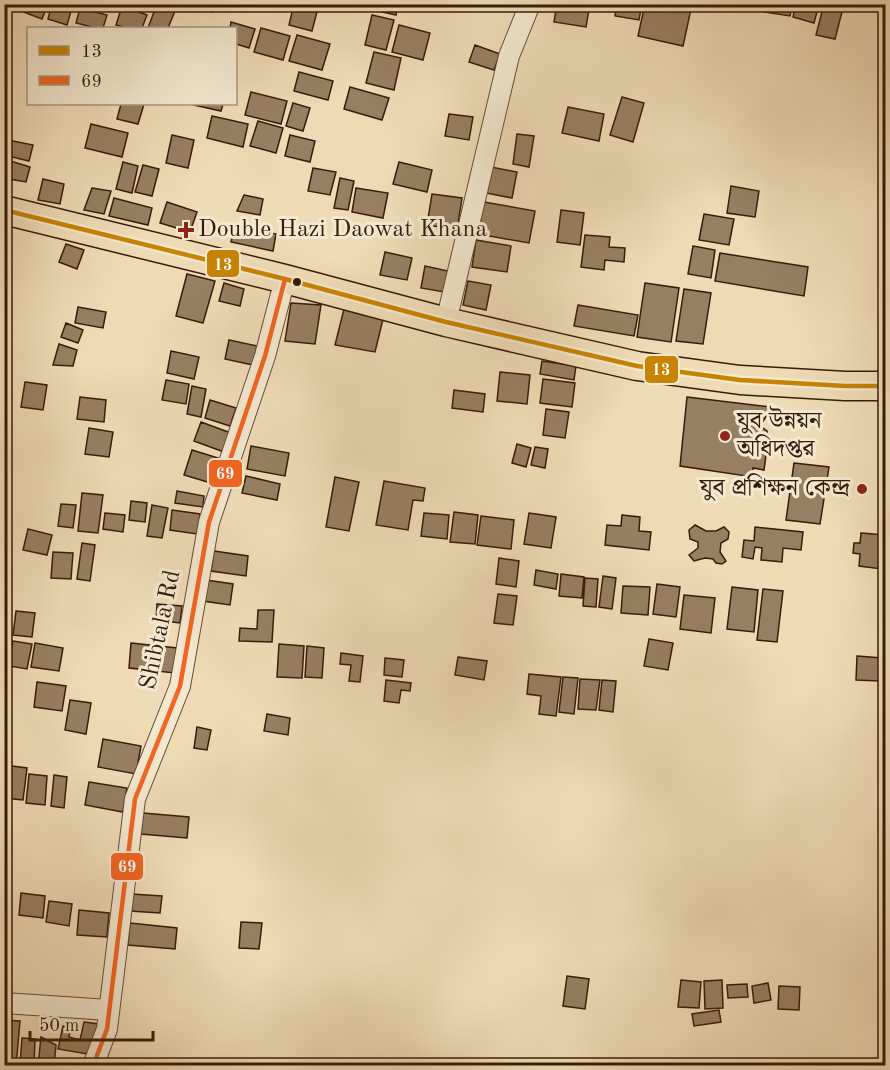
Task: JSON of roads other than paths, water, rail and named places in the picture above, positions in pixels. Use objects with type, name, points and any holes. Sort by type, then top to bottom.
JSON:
[{"type":"highway","points":[[4,210],[285,279],[446,322],[638,366],[740,381],[885,386]]},
{"type":"street","points":[[446,322],[510,57],[530,4]]},
{"type":"street","name":"Shibtala Rd","points":[[93,1065],[107,1029],[135,799],[180,686],[209,522],[265,356],[285,279]]},
{"type":"street","points":[[4,1003],[109,1010]]},
{"type":"place","name":"Double Hazi Daowat Khana","points":[[186,230]]},
{"type":"place","name":"যুব উন্নয়ন অধিদপ্তর","points":[[725,436]]},
{"type":"place","name":"যুব প্রশিক্ষন কেন্দ্র","points":[[862,489]]}]
